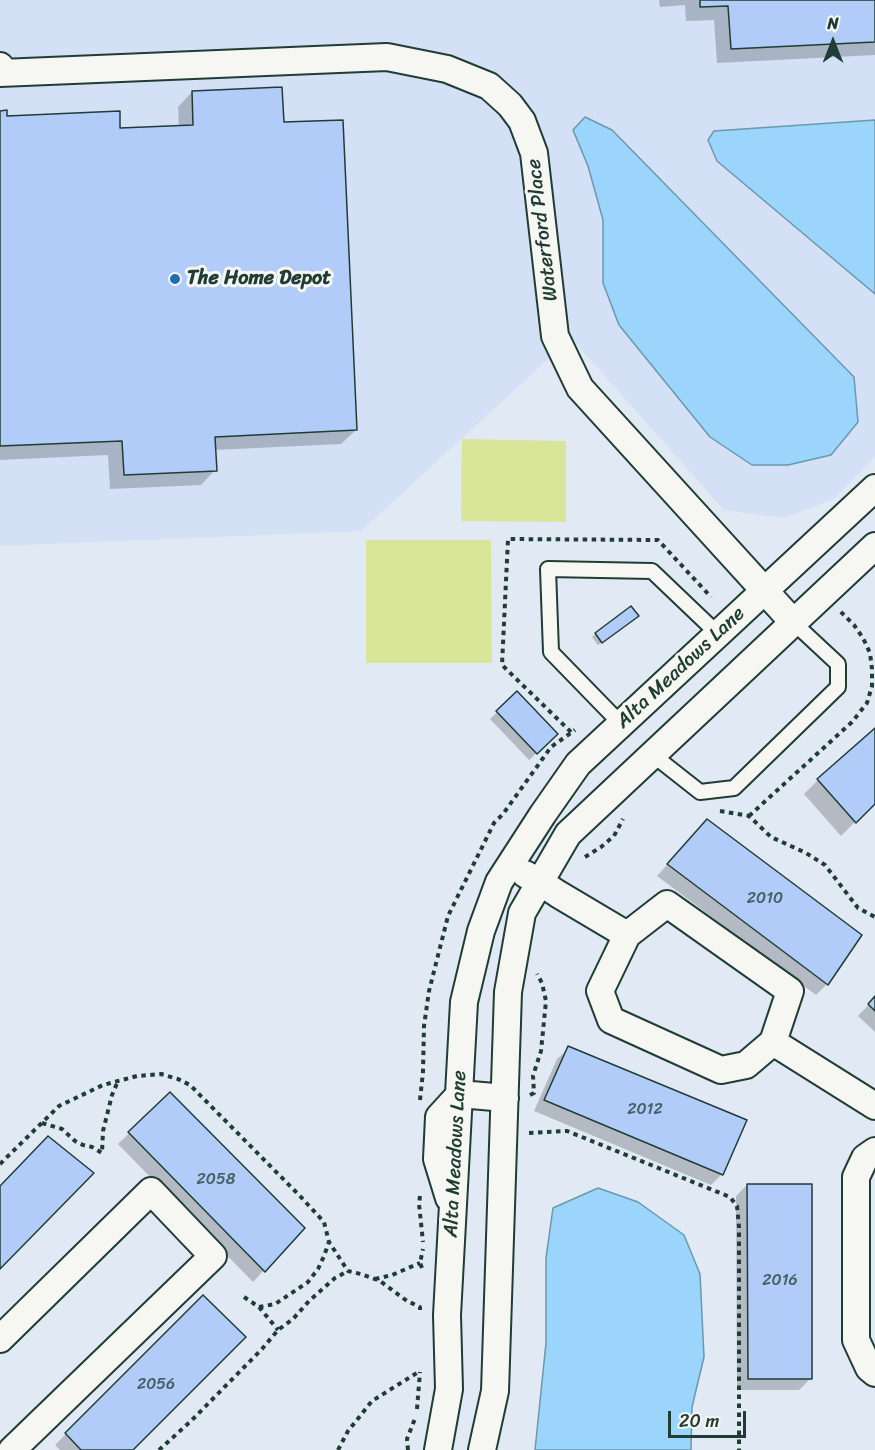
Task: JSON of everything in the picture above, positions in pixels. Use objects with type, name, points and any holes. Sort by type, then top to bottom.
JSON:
[{"type":"street","name":"Waterford Place","points":[[0,66],[0,73],[387,57],[447,69],[489,86],[510,105],[522,121],[534,153],[555,336],[580,387],[794,623]]},
{"type":"street","name":"Alta Meadows Lane","points":[[438,1450],[449,1389],[447,1315],[454,1210],[437,1159],[439,1117],[460,1094],[464,1002],[481,931],[499,882],[578,764],[875,488]]},
{"type":"street","points":[[482,1450],[495,1391],[508,992],[522,913],[568,834],[875,546]]},
{"type":"street","points":[[509,866],[540,882],[627,935]]},
{"type":"street","points":[[667,904],[789,991],[773,1042],[746,1065],[721,1070],[611,1020],[600,991],[627,935],[667,904]]},
{"type":"street","points":[[773,1042],[875,1106]]},
{"type":"street","points":[[460,1094],[505,1098]]},
{"type":"street","points":[[875,1151],[865,1158],[856,1177],[856,1340],[869,1368],[875,1373]]},
{"type":"street","points":[[0,1339],[152,1191],[213,1256],[12,1450]]},
{"type":"lane","points":[[621,724],[551,652],[548,569],[652,571],[718,634]]},
{"type":"lane","points":[[653,755],[700,792],[734,788],[838,687],[838,664],[794,623]]},
{"type":"path","points":[[571,732],[502,665],[508,539],[658,540],[713,599],[697,614]]},
{"type":"path","points":[[0,1164],[59,1106],[103,1085],[137,1076],[161,1074],[178,1079],[190,1085],[324,1222],[329,1242],[348,1271],[380,1281],[407,1301],[420,1307],[420,1315]]},
{"type":"path","points":[[41,1122],[62,1129],[75,1141],[102,1153],[103,1131],[118,1081]]},
{"type":"path","points":[[522,1133],[567,1131],[730,1197],[737,1206],[739,1227],[739,1450]]},
{"type":"path","points":[[259,1307],[276,1304],[308,1282],[318,1269],[329,1242]]},
{"type":"path","points":[[374,1279],[392,1275],[420,1263]]},
{"type":"path","points":[[159,1450],[191,1421],[278,1330],[335,1278],[348,1271]]},
{"type":"path","points":[[244,1297],[259,1307],[278,1330]]},
{"type":"path","points":[[408,1450],[407,1439],[417,1414],[421,1361]]},
{"type":"path","points":[[338,1450],[348,1431],[372,1401],[420,1371]]},
{"type":"shaded area","points":[[0,0],[875,0],[875,457],[834,499],[783,518],[724,510],[571,338],[361,531],[0,546]]},
{"type":"green space","points":[[462,439],[566,441],[566,522],[461,521]]},
{"type":"green space","points":[[366,540],[491,540],[492,663],[366,663]]},
{"type":"water","points":[[585,117],[612,130],[854,377],[858,422],[831,455],[788,465],[752,465],[710,437],[619,325],[603,283],[603,220],[588,166],[573,130]]},
{"type":"water","points":[[875,120],[875,294],[717,161],[708,140],[714,131]]},
{"type":"water","points":[[598,1188],[638,1202],[684,1235],[700,1274],[704,1357],[692,1407],[691,1450],[535,1450],[546,1343],[546,1258],[553,1208]]},
{"type":"building","points":[[700,0],[875,0],[875,42],[731,49],[728,6],[700,7]]},
{"type":"building","name":"The Home Depot","points":[[282,87],[284,122],[343,120],[357,430],[215,437],[217,471],[124,475],[122,441],[0,446],[0,111],[7,110],[7,116],[120,111],[120,128],[193,125],[192,91]]},
{"type":"building","points":[[631,606],[639,616],[602,643],[595,633]]},
{"type":"building","points":[[517,691],[558,734],[537,754],[496,711]]},
{"type":"building","points":[[875,728],[875,804],[856,823],[817,779]]},
{"type":"building","points":[[707,819],[862,935],[828,985],[667,864]]},
{"type":"building","points":[[875,996],[875,1011],[868,1004]]},
{"type":"building","points":[[568,1046],[747,1120],[723,1175],[544,1100]]},
{"type":"building","points":[[170,1092],[305,1228],[265,1272],[128,1132]]},
{"type":"building","points":[[48,1136],[94,1173],[0,1269],[0,1186]]},
{"type":"building","points":[[747,1184],[812,1184],[812,1379],[748,1379]]},
{"type":"building","points":[[203,1295],[246,1337],[133,1450],[81,1450],[65,1433]]},
{"type":"place","name":"The Home Depot","points":[[175,279]]}]
